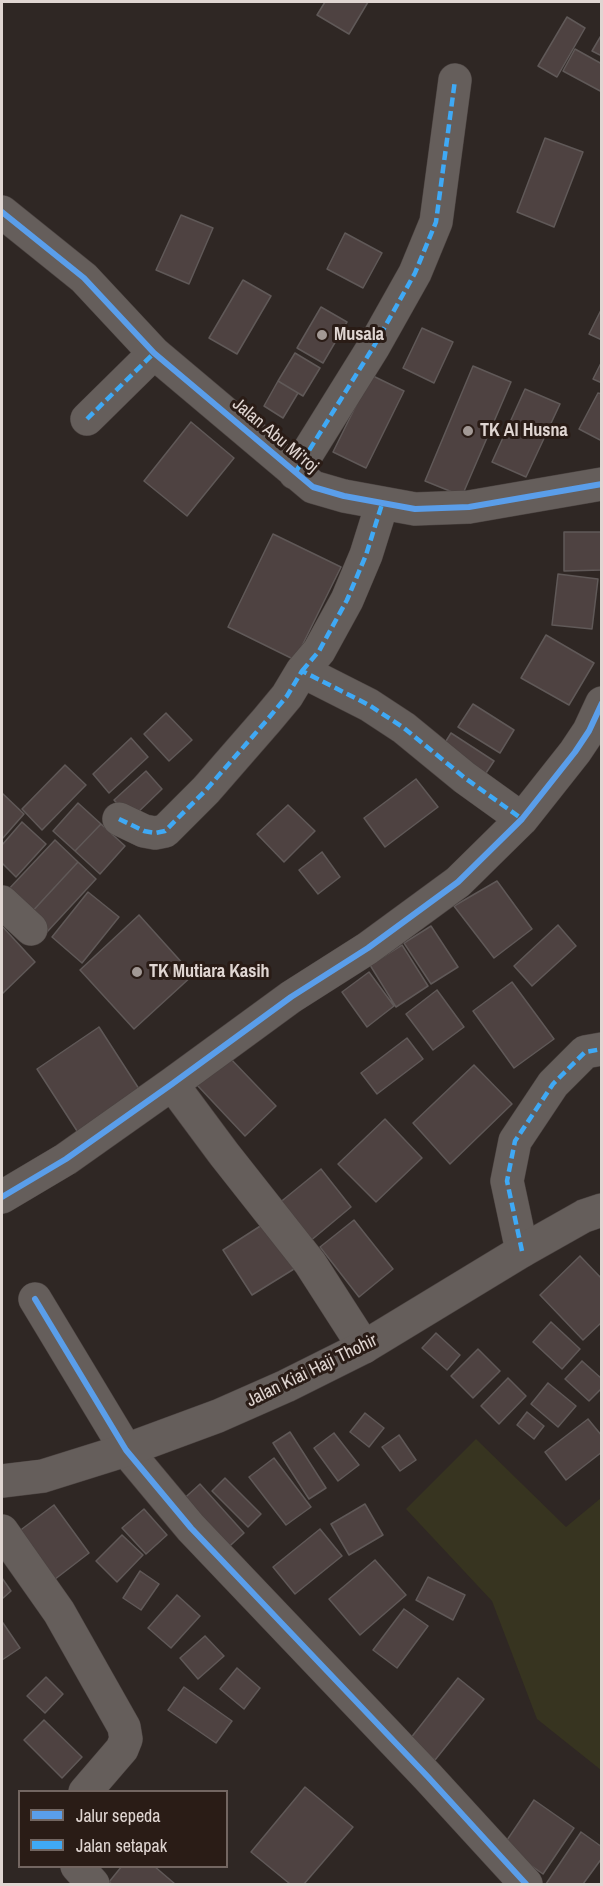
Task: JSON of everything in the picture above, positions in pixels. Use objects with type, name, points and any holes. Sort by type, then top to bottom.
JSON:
[{"type":"street","points":[[295,473],[374,346],[415,273],[436,222],[455,80]]},
{"type":"street","name":"Jalan Abu Mi'roj","points":[[2,212],[84,278],[154,353],[313,486],[344,496],[414,509],[469,507],[602,484]]},
{"type":"street","points":[[87,419],[154,353]]},
{"type":"street","points":[[120,819],[144,831],[155,833],[165,831],[206,790],[287,696],[303,670],[319,651],[347,600],[366,555],[382,504]]},
{"type":"street","points":[[303,670],[369,705],[404,728],[465,778],[522,819]]},
{"type":"street","points":[[2,1197],[66,1159],[291,997],[368,948],[458,882],[522,819],[575,752],[589,731],[602,703]]},
{"type":"street","points":[[2,902],[31,929]]},
{"type":"street","points":[[522,1251],[507,1181],[515,1141],[553,1084],[585,1052],[602,1048]]},
{"type":"street","points":[[172,1084],[310,1263],[364,1347]]},
{"type":"street","name":"Jalan Kiai Haji Thohir","points":[[2,1481],[43,1476],[126,1450],[218,1416],[286,1386],[364,1347],[522,1251],[584,1216],[602,1210]]},
{"type":"street","points":[[35,1299],[126,1450],[191,1528],[428,1777],[526,1884]]},
{"type":"street","points":[[2,1531],[59,1612],[124,1727],[126,1739],[122,1749],[86,1790]]},
{"type":"street","points":[[79,1868],[93,1884]]},
{"type":"shaded area","points":[[476,1439],[566,1527],[601,1498],[601,1770],[537,1719],[492,1601],[406,1509]]},
{"type":"building","points":[[325,2],[368,2],[349,34],[317,15]]},
{"type":"building","points":[[567,17],[585,28],[557,77],[538,66]]},
{"type":"building","points":[[602,34],[602,56],[592,51]]},
{"type":"building","points":[[575,49],[602,64],[602,92],[563,71]]},
{"type":"building","points":[[545,138],[583,152],[554,227],[517,212]]},
{"type":"building","points":[[181,215],[213,228],[189,284],[156,270]]},
{"type":"building","points":[[345,233],[382,253],[363,288],[327,269]]},
{"type":"building","points":[[243,280],[271,296],[237,354],[209,338]]},
{"type":"building","name":"Musala","points":[[321,307],[347,322],[323,363],[297,348]]},
{"type":"building","points":[[602,308],[602,340],[589,334]]},
{"type":"building","points":[[422,328],[453,342],[434,383],[403,368]]},
{"type":"building","points":[[295,353],[320,368],[303,396],[278,381]]},
{"type":"building","points":[[602,361],[602,383],[593,379]]},
{"type":"building","name":"TK Al Husna","points":[[473,366],[511,382],[462,496],[425,481]]},
{"type":"building","points":[[371,375],[404,391],[366,468],[333,452]]},
{"type":"building","points":[[278,381],[298,393],[283,418],[264,406]]},
{"type":"building","points":[[525,389],[560,404],[526,477],[492,462]]},
{"type":"building","points":[[598,393],[602,394],[602,441],[579,429]]},
{"type":"building","points":[[191,422],[234,458],[187,516],[144,481]]},
{"type":"building","points":[[564,532],[602,532],[602,570],[564,571]]},
{"type":"building","points":[[273,534],[341,567],[295,660],[228,627]]},
{"type":"building","points":[[558,574],[598,579],[592,629],[552,625]]},
{"type":"building","points":[[546,635],[594,663],[569,705],[521,678]]},
{"type":"building","points":[[473,704],[514,730],[500,753],[458,727]]},
{"type":"building","points":[[166,713],[192,740],[169,761],[144,734]]},
{"type":"building","points":[[451,733],[494,761],[480,782],[438,754]]},
{"type":"building","points":[[131,738],[148,757],[109,793],[93,774]]},
{"type":"building","points":[[65,765],[86,785],[42,830],[22,809]]},
{"type":"building","points":[[146,771],[162,789],[131,819],[114,800]]},
{"type":"building","points":[[416,779],[438,807],[385,847],[364,818]]},
{"type":"building","points":[[2,793],[24,814],[2,839]]},
{"type":"building","points":[[78,803],[101,824],[75,851],[53,831]]},
{"type":"building","points":[[288,805],[315,831],[284,862],[257,834]]},
{"type":"building","points":[[22,822],[46,844],[16,877],[2,863],[2,845]]},
{"type":"building","points":[[101,824],[125,846],[100,874],[75,851]]},
{"type":"building","points":[[55,840],[78,862],[29,915],[6,892]]},
{"type":"building","points":[[322,852],[340,877],[318,894],[299,870]]},
{"type":"building","points":[[78,862],[96,879],[47,932],[29,915]]},
{"type":"building","points":[[497,881],[532,929],[494,958],[454,906]]},
{"type":"building","points":[[88,892],[119,917],[82,963],[52,937]]},
{"type":"building","name":"TK Mutiara Kasih","points":[[139,915],[193,975],[134,1029],[80,970]]},
{"type":"building","points":[[558,925],[576,946],[532,986],[514,966]]},
{"type":"building","points":[[2,926],[35,962],[2,994]]},
{"type":"building","points":[[431,926],[458,967],[431,984],[404,943]]},
{"type":"building","points":[[402,945],[428,986],[396,1007],[370,965]]},
{"type":"building","points":[[369,972],[394,1006],[367,1027],[342,992]]},
{"type":"building","points":[[512,982],[554,1039],[514,1068],[473,1011]]},
{"type":"building","points":[[437,990],[464,1027],[433,1050],[406,1014]]},
{"type":"building","points":[[99,1027],[141,1092],[79,1134],[37,1069]]},
{"type":"building","points":[[407,1038],[423,1059],[377,1094],[361,1073]]},
{"type":"building","points":[[228,1056],[276,1106],[245,1136],[197,1085]]},
{"type":"building","points":[[474,1065],[512,1104],[450,1164],[413,1123]]},
{"type":"building","points":[[385,1119],[422,1158],[376,1202],[338,1164]]},
{"type":"building","points":[[321,1169],[351,1207],[309,1242],[278,1204]]},
{"type":"building","points":[[354,1220],[393,1269],[359,1297],[320,1247]]},
{"type":"building","points":[[265,1223],[294,1269],[252,1295],[223,1250]]},
{"type":"building","points":[[580,1256],[602,1279],[602,1322],[583,1340],[540,1295]]},
{"type":"building","points":[[551,1322],[580,1349],[562,1369],[533,1342]]},
{"type":"building","points":[[436,1333],[460,1355],[447,1370],[422,1348]]},
{"type":"building","points":[[478,1349],[500,1371],[473,1398],[451,1376]]},
{"type":"building","points":[[582,1361],[602,1379],[602,1388],[589,1401],[565,1379]]},
{"type":"building","points":[[508,1378],[526,1396],[499,1424],[481,1406]]},
{"type":"building","points":[[548,1383],[576,1406],[558,1427],[531,1404]]},
{"type":"building","points":[[527,1412],[544,1426],[534,1439],[517,1425]]},
{"type":"building","points":[[365,1413],[384,1428],[369,1447],[350,1432]]},
{"type":"building","points":[[588,1419],[602,1436],[602,1452],[566,1480],[545,1452]]},
{"type":"building","points":[[290,1432],[326,1488],[309,1499],[273,1443]]},
{"type":"building","points":[[334,1433],[359,1465],[338,1481],[314,1448]]},
{"type":"building","points":[[399,1435],[416,1460],[400,1471],[382,1447]]},
{"type":"building","points":[[274,1458],[311,1507],[286,1525],[249,1477]]},
{"type":"building","points":[[225,1478],[261,1514],[248,1527],[212,1491]]},
{"type":"building","points":[[200,1484],[244,1533],[221,1554],[178,1504]]},
{"type":"building","points":[[365,1504],[383,1535],[349,1555],[331,1524]]},
{"type":"building","points":[[54,1505],[89,1553],[50,1583],[14,1535]]},
{"type":"building","points":[[144,1509],[167,1535],[146,1554],[122,1528]]},
{"type":"building","points":[[320,1529],[342,1556],[295,1594],[273,1567]]},
{"type":"building","points":[[122,1535],[143,1555],[117,1582],[96,1561]]},
{"type":"building","points":[[375,1560],[406,1595],[360,1635],[329,1599]]},
{"type":"building","points":[[140,1571],[159,1584],[141,1610],[123,1598]]},
{"type":"building","points":[[428,1577],[465,1595],[453,1620],[416,1600]]},
{"type":"building","points":[[2,1578],[11,1591],[2,1599]]},
{"type":"building","points":[[177,1595],[200,1616],[171,1648],[148,1628]]},
{"type":"building","points":[[404,1609],[428,1626],[397,1668],[373,1650]]},
{"type":"building","points":[[2,1624],[20,1648],[2,1660]]},
{"type":"building","points":[[205,1636],[224,1656],[198,1679],[180,1658]]},
{"type":"building","points":[[237,1668],[260,1688],[244,1709],[220,1689]]},
{"type":"building","points":[[46,1677],[63,1694],[45,1713],[27,1696]]},
{"type":"building","points":[[458,1678],[484,1699],[435,1760],[410,1739]]},
{"type":"building","points":[[184,1687],[232,1721],[216,1743],[168,1710]]},
{"type":"building","points":[[44,1720],[82,1757],[62,1778],[24,1740]]},
{"type":"building","points":[[305,1787],[353,1827],[304,1884],[290,1884],[251,1852]]},
{"type":"building","points":[[534,1800],[574,1828],[543,1874],[503,1846]]},
{"type":"building","points":[[581,1832],[602,1847],[602,1858],[583,1884],[546,1884]]},
{"type":"building","points":[[120,1868],[156,1868],[175,1884],[112,1884],[109,1882]]},
{"type":"marked path","points":[[295,473],[374,346],[415,273],[436,222],[455,80]]},
{"type":"marked path","points":[[87,419],[154,353]]},
{"type":"marked path","points":[[302,671],[319,651],[347,600],[366,555],[382,504]]},
{"type":"marked path","points":[[119,819],[144,831],[155,833],[165,831],[206,790],[267,720],[287,696],[302,671],[369,705],[404,728],[465,778],[522,819]]},
{"type":"marked path","points":[[522,1251],[507,1181],[515,1141],[553,1084],[585,1052],[602,1049]]},
{"type":"cycle path","points":[[2,212],[84,278],[154,353],[313,487],[344,496],[415,509],[469,507],[602,484]]},
{"type":"cycle path","points":[[2,1197],[66,1159],[291,997],[368,948],[458,882],[522,819],[575,752],[589,731],[602,703]]},
{"type":"cycle path","points":[[35,1299],[126,1450],[191,1528],[428,1777],[526,1884]]},
{"type":"place","name":"Musala","points":[[322,335]]},
{"type":"place","name":"TK Al Husna","points":[[468,431]]},
{"type":"place","name":"TK Mutiara Kasih","points":[[137,972]]}]
